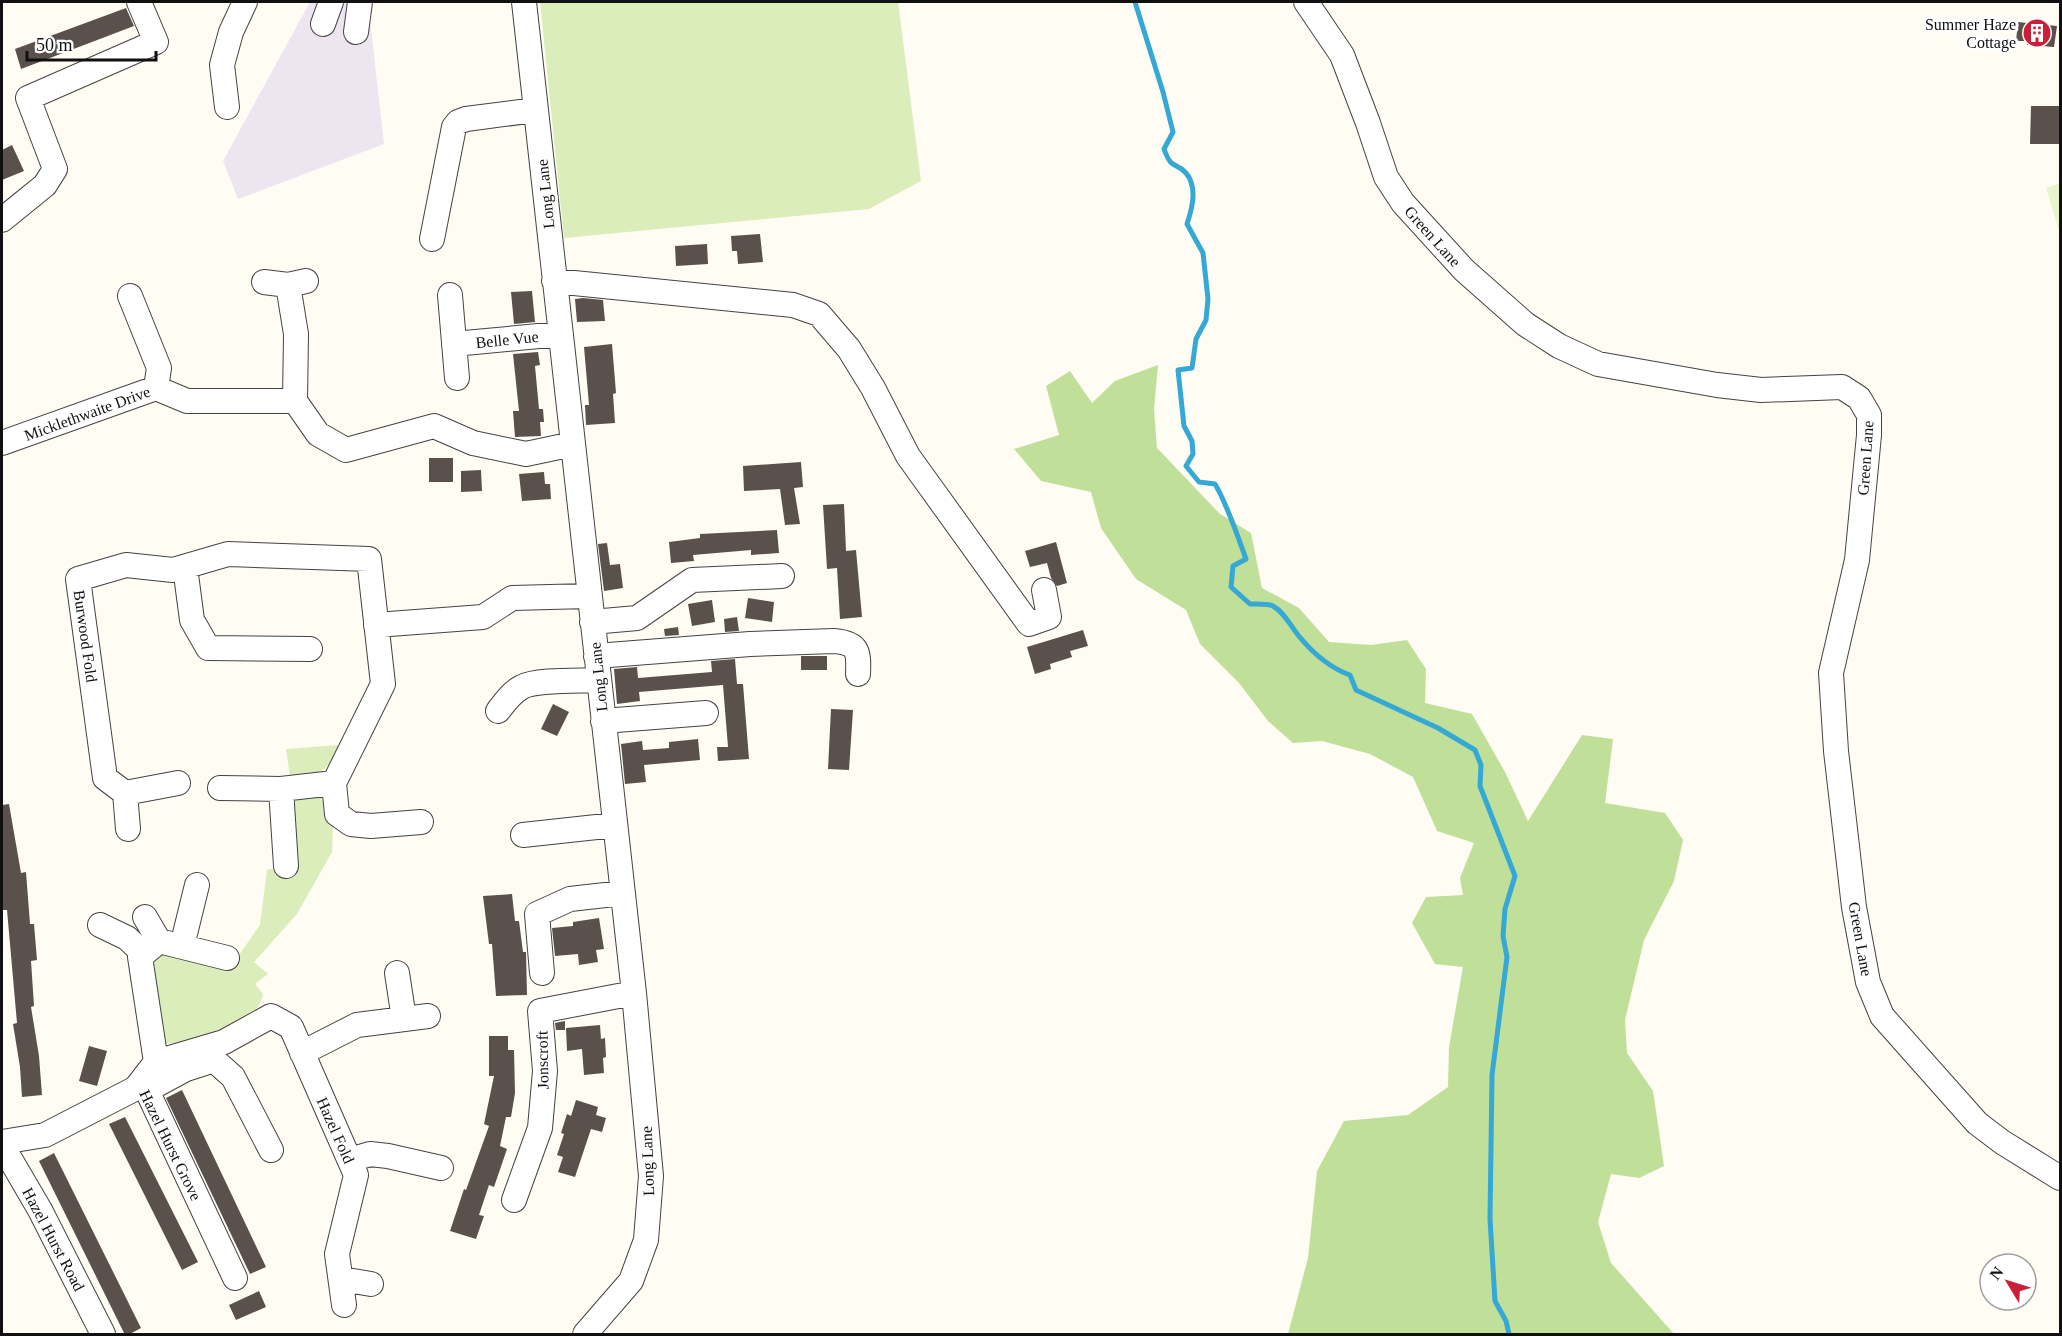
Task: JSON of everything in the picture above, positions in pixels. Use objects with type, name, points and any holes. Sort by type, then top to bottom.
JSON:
[{"type":"street","points":[[2,220],[45,185],[55,169],[28,98],[156,42],[139,2]]},
{"type":"street","points":[[227,107],[222,65],[231,32],[245,2]]},
{"type":"street","points":[[356,32],[360,2]]},
{"type":"street","name":"Long Lane","points":[[524,2],[588,596],[634,993],[651,1176],[646,1240],[631,1281],[585,1335]]},
{"type":"street","name":"Green Lane","points":[[1306,2],[1342,55],[1386,177],[1403,203],[1464,270],[1525,324],[1559,346],[1598,364],[1717,385],[1761,390],[1842,387],[1859,398],[1869,415],[1869,435],[1857,560],[1831,673],[1836,751],[1853,896],[1868,982],[1882,1016],[1977,1124],[2061,1178]]},
{"type":"street","points":[[432,239],[454,127],[458,122],[466,119],[535,110]]},
{"type":"street","points":[[555,281],[793,305],[819,314],[849,349],[873,388],[908,456],[1029,624],[1048,617],[1044,590]]},
{"type":"street","points":[[264,282],[297,283],[295,401],[318,434],[346,450],[434,426],[473,443],[526,454],[573,444]]},
{"type":"street","name":"Belle Vue","points":[[450,295],[457,378]]},
{"type":"street","points":[[130,296],[159,368],[156,388]]},
{"type":"street","name":"Belle Vue","points":[[454,344],[560,334]]},
{"type":"street","name":"Micklethwaite Drive","points":[[2,443],[156,388],[187,401],[295,401]]},
{"type":"street","name":"Burwood Fold","points":[[125,793],[105,778],[78,579],[126,566],[173,570],[228,554],[369,558],[382,684],[334,783]]},
{"type":"street","points":[[185,567],[192,620],[208,648],[310,649]]},
{"type":"street","points":[[592,622],[637,618],[692,580],[782,576]]},
{"type":"street","points":[[376,625],[483,618],[512,598],[588,596]]},
{"type":"street","points":[[596,656],[750,644],[834,641],[853,645],[859,656],[858,674]]},
{"type":"street","points":[[498,711],[523,686],[538,683],[599,680]]},
{"type":"street","points":[[603,721],[706,713]]},
{"type":"street","points":[[128,829],[125,793],[178,783]]},
{"type":"street","points":[[220,788],[281,789],[334,783],[338,814],[351,824],[371,826],[421,822]]},
{"type":"street","points":[[281,789],[286,866]]},
{"type":"street","points":[[523,835],[615,825]]},
{"type":"street","points":[[141,1089],[156,1062],[140,957],[162,947],[197,885]]},
{"type":"street","points":[[542,973],[537,914],[570,899],[623,893]]},
{"type":"street","points":[[145,916],[162,947]]},
{"type":"street","points":[[100,925],[127,938],[162,947],[227,958]]},
{"type":"street","points":[[302,1053],[357,1025],[416,1018],[397,973]]},
{"type":"street","name":"Jonscroft","points":[[514,1200],[540,1128],[545,1071],[540,1011],[634,993]]},
{"type":"street","name":"Hazel Fold","points":[[156,1062],[224,1042],[271,1016],[291,1027],[356,1175],[337,1254],[344,1305]]},
{"type":"street","points":[[141,1089],[186,1069],[214,1060],[234,1077],[272,1150]]},
{"type":"street","name":"Hazel Hurst Grove","points":[[2,1143],[45,1135],[141,1089],[235,1278]]},
{"type":"street","name":"Hazel Hurst Road","points":[[2,1143],[40,1210],[103,1335]]},
{"type":"street","points":[[350,1160],[369,1154],[441,1168]]},
{"type":"street","points":[[340,1279],[371,1284]]},
{"type":"shaded area","points":[[310,2],[368,2],[384,144],[238,199],[223,161]]},
{"type":"green space","points":[[540,2],[898,2],[921,181],[869,209],[564,238]]},
{"type":"green space","points":[[2060,183],[2060,234],[2046,188]]},
{"type":"green space","points":[[1158,365],[1154,409],[1157,448],[1220,514],[1251,533],[1262,588],[1299,608],[1329,642],[1371,645],[1407,640],[1426,669],[1425,703],[1472,714],[1505,772],[1528,821],[1582,735],[1613,739],[1605,803],[1665,813],[1683,840],[1674,881],[1644,940],[1625,1020],[1627,1053],[1653,1091],[1664,1166],[1639,1178],[1611,1174],[1598,1222],[1611,1263],[1674,1334],[1288,1334],[1308,1258],[1317,1171],[1344,1121],[1408,1115],[1448,1087],[1449,1047],[1463,967],[1435,964],[1412,923],[1426,897],[1463,895],[1460,878],[1474,843],[1437,831],[1413,777],[1370,754],[1322,741],[1293,743],[1268,721],[1239,683],[1200,644],[1186,610],[1136,579],[1101,528],[1091,492],[1041,481],[1014,449],[1059,435],[1046,386],[1070,371],[1092,403],[1115,381]]},
{"type":"green space","points":[[340,745],[331,762],[321,771],[290,777],[286,749]]},
{"type":"green space","points":[[319,796],[329,807],[333,825],[332,852],[297,914],[254,962],[268,974],[255,984],[263,994],[258,1007],[237,1026],[222,1033],[191,1041],[163,1043],[146,959],[171,944],[237,958],[260,925],[267,870],[286,866],[282,799]]},
{"type":"building","points":[[126,8],[134,26],[21,69],[15,49]]},
{"type":"building","name":"Summer Haze Cottage","points":[[2018,22],[2057,26],[2054,47],[2027,45],[2027,41],[2016,41]]},
{"type":"building","points":[[2031,106],[2061,106],[2061,144],[2030,144]]},
{"type":"building","points":[[12,145],[24,171],[2,180],[2,150]]},
{"type":"building","points":[[760,234],[763,262],[738,264],[737,251],[732,251],[731,236]]},
{"type":"building","points":[[707,244],[708,264],[676,266],[675,246]]},
{"type":"building","points":[[532,291],[535,322],[514,324],[511,292]]},
{"type":"building","points":[[575,299],[603,300],[605,321],[577,322]]},
{"type":"building","points":[[612,344],[616,393],[613,394],[615,423],[586,425],[585,405],[589,405],[584,347]]},
{"type":"building","points":[[538,352],[540,365],[535,366],[539,409],[543,409],[544,422],[540,422],[541,436],[515,437],[513,411],[519,411],[513,354]]},
{"type":"building","points":[[429,458],[453,458],[453,482],[429,482]]},
{"type":"building","points":[[801,462],[803,487],[794,488],[800,524],[785,525],[780,489],[744,491],[743,466]]},
{"type":"building","points":[[481,470],[482,491],[461,492],[461,471]]},
{"type":"building","points":[[544,472],[545,484],[550,484],[551,499],[522,501],[519,474]]},
{"type":"building","points":[[844,504],[846,551],[856,550],[862,617],[840,619],[837,568],[827,569],[823,505]]},
{"type":"building","points":[[777,530],[779,553],[751,555],[751,550],[693,555],[694,561],[671,563],[669,542],[700,538],[700,534]]},
{"type":"building","points":[[1056,542],[1067,583],[1057,586],[1051,578],[1047,563],[1030,567],[1025,551]]},
{"type":"building","points":[[607,543],[610,565],[620,564],[623,588],[604,591],[598,544]]},
{"type":"building","points":[[748,598],[774,602],[772,622],[745,618]]},
{"type":"building","points":[[712,600],[715,622],[692,626],[688,604]]},
{"type":"building","points":[[737,617],[739,631],[725,632],[724,619]]},
{"type":"building","points":[[678,627],[679,635],[665,636],[664,629]]},
{"type":"building","points":[[1083,630],[1088,646],[1070,651],[1072,657],[1050,664],[1051,669],[1035,674],[1027,647]]},
{"type":"building","points":[[801,656],[827,656],[827,670],[801,670]]},
{"type":"building","points":[[735,659],[737,684],[743,684],[749,759],[718,761],[717,747],[728,747],[723,685],[639,692],[640,701],[617,704],[614,669],[637,667],[638,678],[712,672],[711,661]]},
{"type":"building","points":[[553,704],[569,712],[557,736],[541,729]]},
{"type":"building","points":[[831,709],[853,710],[849,770],[828,769]]},
{"type":"building","points":[[698,739],[700,760],[644,765],[646,782],[625,784],[621,744],[642,741],[643,750],[669,748],[669,742]]},
{"type":"building","points":[[9,804],[21,873],[26,872],[30,924],[34,924],[37,960],[31,961],[34,1006],[31,1007],[39,1056],[42,1095],[22,1097],[13,1024],[17,1023],[7,910],[3,910],[2,890],[2,805]]},
{"type":"building","points":[[512,894],[515,921],[519,921],[523,952],[526,952],[527,995],[496,996],[492,944],[489,944],[483,896]]},
{"type":"building","points":[[599,918],[604,949],[596,950],[598,962],[579,965],[578,954],[555,956],[552,928],[573,926],[573,922]]},
{"type":"building","points":[[565,1021],[565,1030],[556,1030],[555,1023]]},
{"type":"building","points":[[600,1025],[601,1039],[605,1038],[604,1073],[584,1075],[582,1049],[567,1051],[566,1028]]},
{"type":"building","points":[[489,1036],[508,1036],[508,1050],[514,1050],[515,1093],[511,1117],[506,1117],[500,1146],[507,1149],[494,1187],[489,1185],[479,1215],[484,1216],[476,1239],[450,1231],[489,1126],[484,1124],[494,1076],[489,1076]]},
{"type":"building","points":[[89,1046],[107,1051],[97,1086],[79,1081]]},
{"type":"building","points":[[182,1090],[266,1267],[250,1274],[166,1098]]},
{"type":"building","points":[[576,1100],[598,1107],[596,1115],[606,1118],[602,1132],[591,1129],[575,1177],[558,1172],[563,1157],[557,1155],[564,1134],[561,1133],[567,1114],[571,1116]]},
{"type":"building","points":[[125,1117],[198,1262],[182,1270],[109,1124]]},
{"type":"building","points":[[54,1153],[141,1328],[128,1335],[125,1335],[39,1161]]},
{"type":"building","points":[[259,1291],[266,1307],[236,1320],[229,1305]]},
{"type":"waterway","points":[[1135,2],[1173,132],[1164,149],[1169,160],[1186,173],[1193,191],[1187,224],[1203,253],[1208,299],[1206,320],[1196,339],[1192,368],[1178,370],[1184,426],[1192,441],[1193,454],[1186,466],[1199,482],[1215,484],[1236,531],[1246,559],[1233,566],[1231,587],[1250,604],[1268,604],[1277,609],[1315,653],[1335,668],[1350,675],[1356,690],[1438,728],[1475,750],[1481,765],[1480,786],[1515,876],[1505,909],[1503,936],[1507,957],[1492,1075],[1490,1219],[1495,1301],[1506,1321],[1509,1334]]},
{"type":"place","name":"Summer Haze Cottage","points":[[2037,33]]}]
